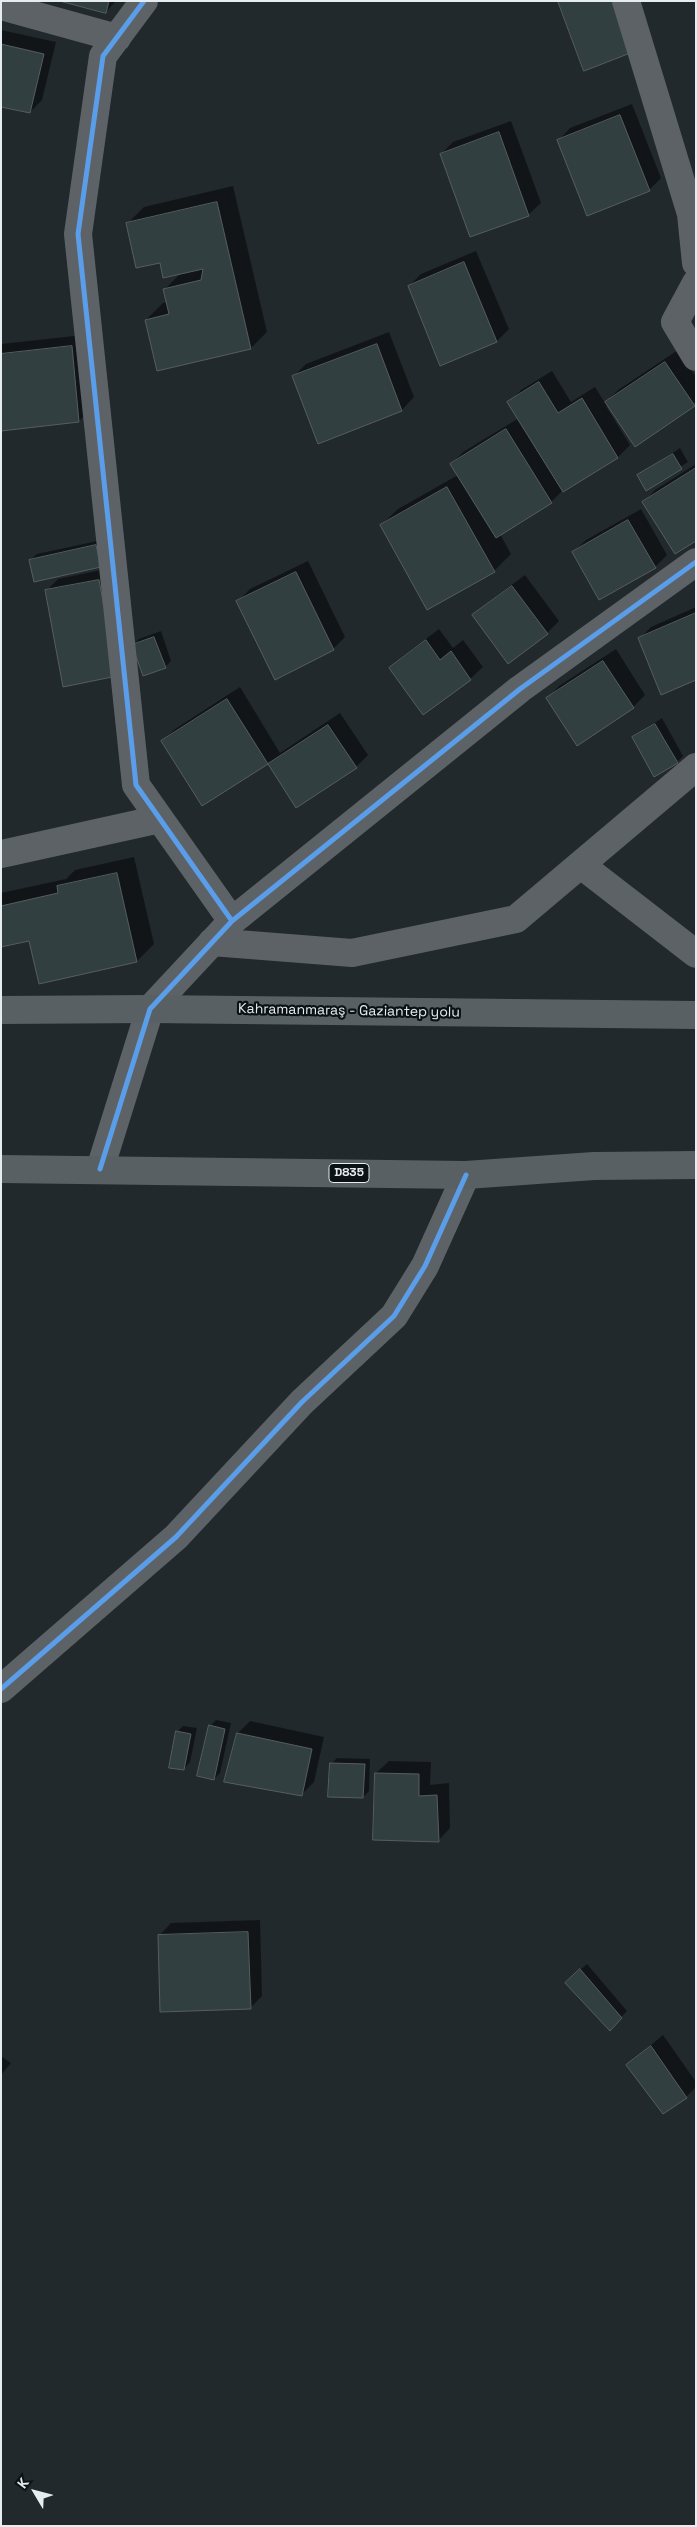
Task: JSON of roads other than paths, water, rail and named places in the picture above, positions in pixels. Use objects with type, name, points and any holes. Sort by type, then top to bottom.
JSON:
[{"type":"highway","name":"Kahramanmaraş - Gaziantep yolu","points":[[1,1010],[150,1009],[696,1015]]},
{"type":"highway","name":"D835","points":[[1,1169],[466,1175],[594,1166],[696,1165]]},
{"type":"street","points":[[144,1],[103,56],[78,234],[136,785],[232,922]]},
{"type":"street","points":[[626,1],[693,213],[696,263]]},
{"type":"street","points":[[1,6],[117,38]]},
{"type":"street","points":[[696,283],[676,322],[696,357]]},
{"type":"street","points":[[100,1169],[150,1009],[212,942],[232,922],[520,690],[696,562]]},
{"type":"street","points":[[212,942],[352,953],[516,919],[696,767]]},
{"type":"street","points":[[1,854],[160,819]]},
{"type":"street","points":[[581,865],[696,954]]},
{"type":"street","points":[[1,1689],[176,1536],[302,1402],[394,1316],[424,1266],[466,1175]]}]
